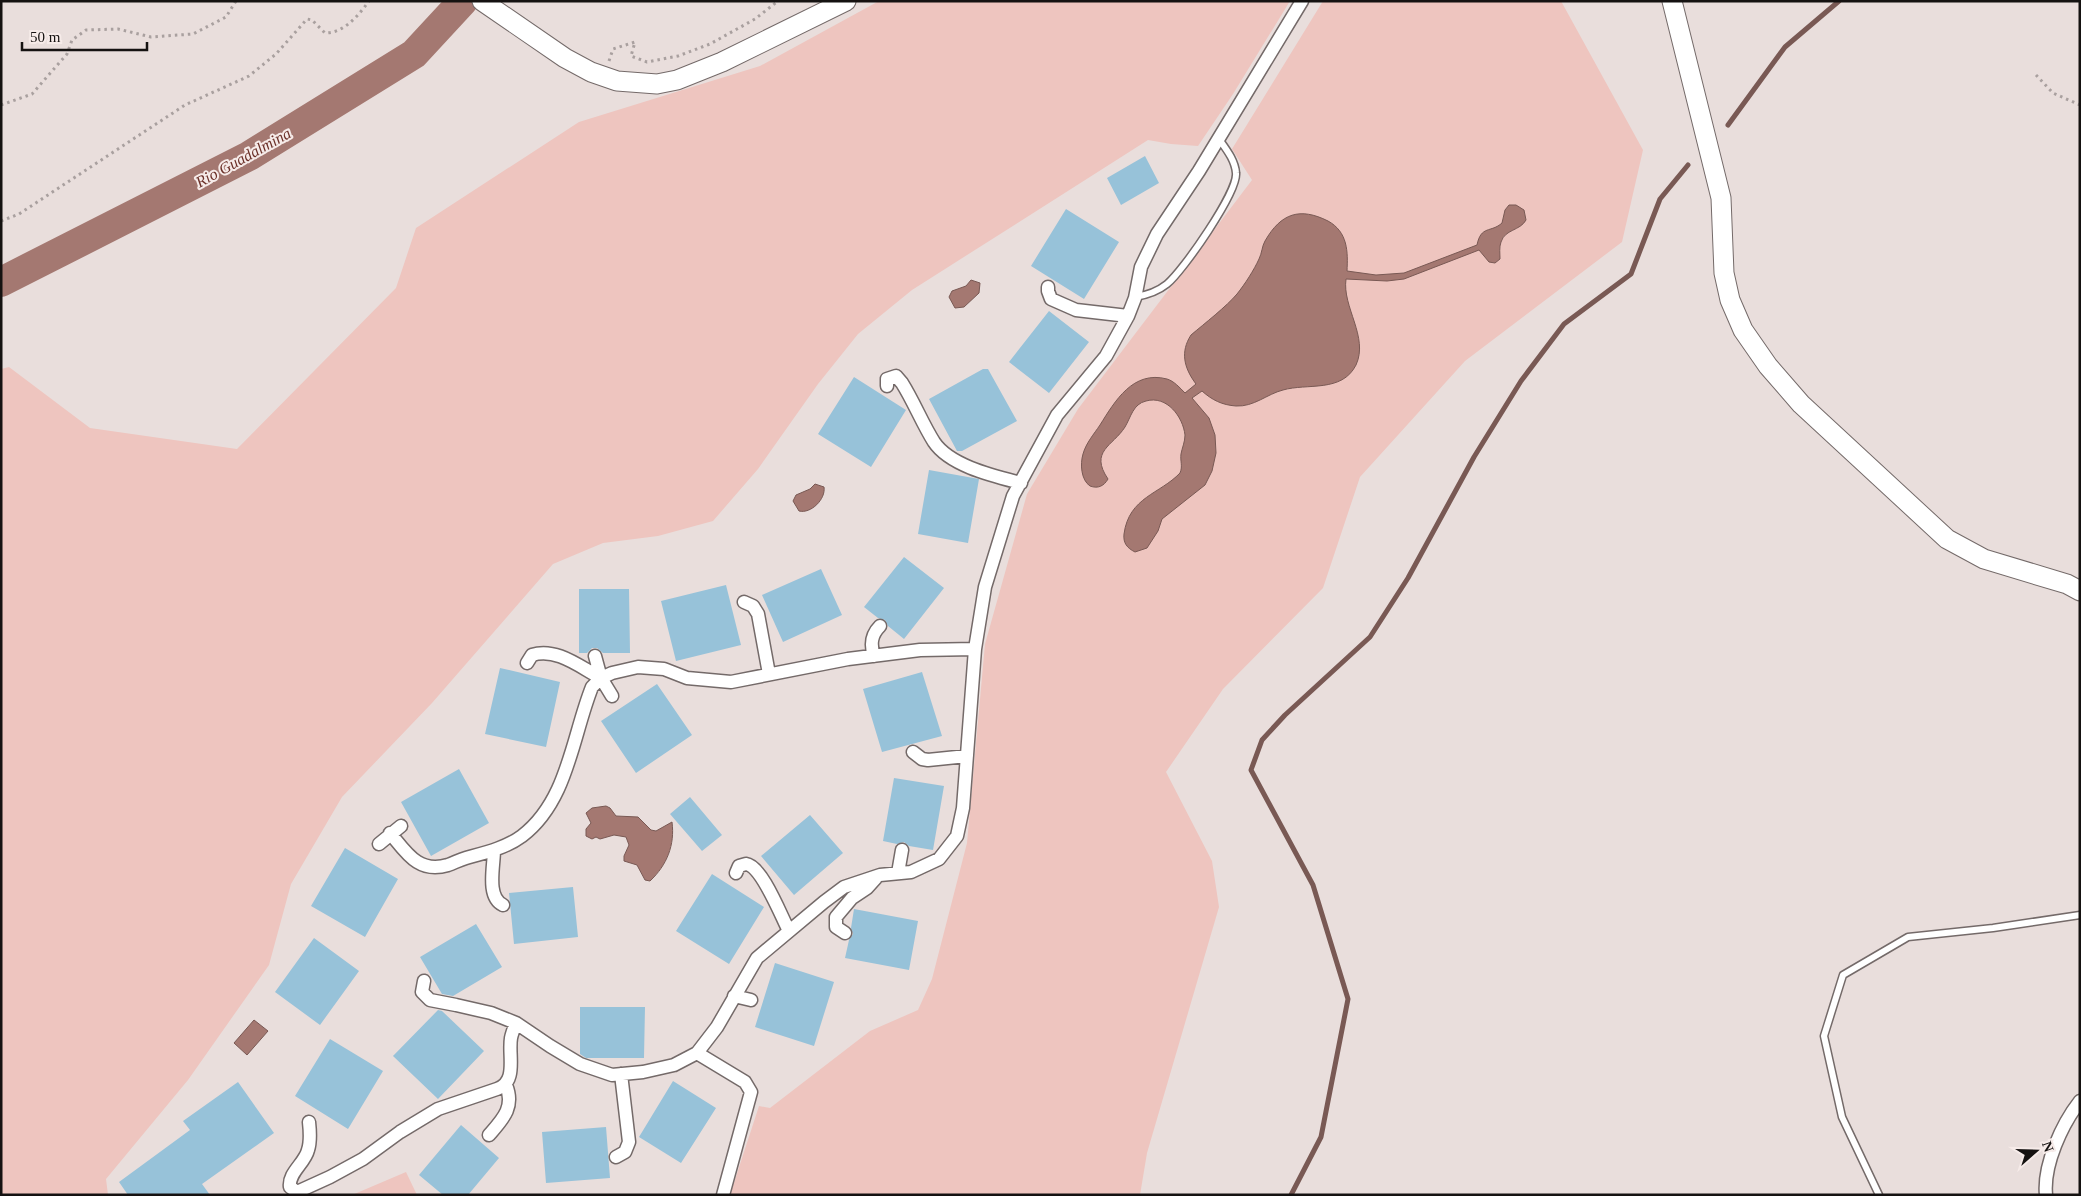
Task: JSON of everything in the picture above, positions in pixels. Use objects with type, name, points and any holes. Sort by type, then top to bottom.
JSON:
[{"type":"street","points":[[482,1],[565,58],[591,72],[617,81],[657,84],[677,80],[722,62],[846,1]]},
{"type":"street","points":[[424,981],[422,992],[430,1000],[456,1004],[491,1013],[516,1023],[580,1064],[612,1075],[643,1072],[674,1065],[698,1053],[717,1027],[758,958],[844,886],[880,875],[911,872],[939,859],[957,836],[963,808],[975,648],[985,587],[1014,496],[1057,415],[1106,356],[1128,316],[1135,298],[1141,268],[1157,234],[1219,139],[1302,1]]},
{"type":"street","points":[[1672,1],[1721,198],[1724,273],[1730,300],[1743,330],[1768,366],[1801,404],[1947,539],[1984,559],[2067,584],[2080,591]]},
{"type":"street","points":[[1048,287],[1051,299],[1066,310],[1128,316]]},
{"type":"street","points":[[887,386],[888,379],[896,376],[928,422],[935,443],[949,463],[1020,483]]},
{"type":"street","points":[[744,602],[753,606],[761,614],[769,674]]},
{"type":"street","points":[[874,656],[871,648],[872,640],[880,626]]},
{"type":"street","points":[[379,844],[395,829],[413,860],[435,867],[494,850],[521,837],[544,816],[561,783],[592,687],[601,678],[638,666],[664,669],[687,678],[731,682],[874,656],[920,650],[975,648]]},
{"type":"street","points":[[527,663],[529,657],[535,654],[552,655],[572,660],[601,678]]},
{"type":"street","points":[[595,656],[601,678],[612,696]]},
{"type":"street","points":[[914,752],[922,759],[928,760],[967,756]]},
{"type":"street","points":[[494,850],[493,894],[503,905]]},
{"type":"street","points":[[898,873],[902,850]]},
{"type":"street","points":[[736,873],[739,866],[750,864],[764,875],[789,931]]},
{"type":"street","points":[[845,933],[836,927],[836,917],[852,898],[867,888],[880,875]]},
{"type":"street","points":[[734,996],[751,1000]]},
{"type":"street","points":[[489,1135],[505,1117],[510,1101],[506,1085],[510,1076],[511,1037],[516,1023]]},
{"type":"street","points":[[698,1053],[745,1082],[751,1092],[723,1195]]},
{"type":"street","points":[[616,1157],[625,1152],[629,1142],[621,1074]]},
{"type":"street","points":[[309,1122],[308,1152],[290,1180],[290,1186],[298,1192],[363,1159],[400,1132],[438,1109],[506,1085]]},
{"type":"street","points":[[2046,1195],[2045,1186],[2053,1151],[2068,1117],[2080,1101]]},
{"type":"lane","points":[[1135,298],[1150,295],[1168,283],[1203,239],[1232,192],[1235,183],[1234,164],[1228,150],[1219,139]]},
{"type":"lane","points":[[1879,1195],[1842,1117],[1824,1036],[1843,975],[1908,937],[1992,928],[2080,915]]},
{"type":"path","points":[[1,105],[32,94],[67,54],[72,40],[86,30],[118,29],[151,37],[193,34],[226,17],[236,1]]},
{"type":"path","points":[[1,221],[19,214],[185,106],[249,76],[276,54],[308,19],[312,20],[325,33],[333,33],[349,23],[368,1]]},
{"type":"path","points":[[602,60],[609,62],[613,49],[635,42],[631,56],[647,62],[678,56],[710,44],[756,19],[778,1]]},
{"type":"path","points":[[2036,75],[2053,93],[2080,105]]},
{"type":"shaded area","points":[[879,1],[1290,1],[1233,94],[1198,146],[1148,140],[912,290],[858,334],[818,384],[758,469],[713,521],[658,536],[603,543],[553,564],[432,703],[342,797],[291,884],[269,965],[188,1080],[106,1179],[108,1195],[1,1195],[1,369],[9,367],[90,428],[237,449],[396,288],[416,228],[579,122],[760,66]]},
{"type":"shaded area","points":[[1323,1],[1561,1],[1643,150],[1622,242],[1465,361],[1360,477],[1323,588],[1223,689],[1166,772],[1212,861],[1219,907],[1147,1153],[1140,1195],[730,1195],[759,1106],[770,1108],[870,1031],[918,1010],[932,979],[967,843],[985,644],[1027,494],[1078,409],[1252,180],[1232,149]]},
{"type":"shaded area","points":[[1509,205],[1516,205],[1524,210],[1526,220],[1503,238],[1500,246],[1500,259],[1495,263],[1489,262],[1479,250],[1404,279],[1387,281],[1346,279],[1346,290],[1357,333],[1359,354],[1356,365],[1350,374],[1342,380],[1323,385],[1283,390],[1243,406],[1222,403],[1202,391],[1192,398],[1209,418],[1215,435],[1216,453],[1212,471],[1205,485],[1162,519],[1158,531],[1147,548],[1135,552],[1128,547],[1124,540],[1124,534],[1132,512],[1146,498],[1180,473],[1181,454],[1185,440],[1184,428],[1173,409],[1161,401],[1146,401],[1138,405],[1120,434],[1102,455],[1103,470],[1108,479],[1103,485],[1098,487],[1090,486],[1083,476],[1082,462],[1086,446],[1112,406],[1135,383],[1155,377],[1167,379],[1185,393],[1196,384],[1186,366],[1185,360],[1185,348],[1191,335],[1233,299],[1257,263],[1265,241],[1278,224],[1292,215],[1309,214],[1318,217],[1328,221],[1340,231],[1347,250],[1347,271],[1376,275],[1404,273],[1477,245],[1484,232],[1502,223],[1505,210]]},
{"type":"shaded area","points":[[971,280],[980,283],[979,293],[964,307],[955,308],[949,297],[952,291],[966,286]]},
{"type":"shaded area","points":[[815,484],[824,487],[823,496],[813,508],[799,511],[793,501],[796,495],[810,489]]},
{"type":"shaded area","points":[[606,806],[616,816],[638,817],[651,830],[656,831],[672,822],[671,847],[661,868],[650,881],[645,880],[637,865],[624,861],[629,845],[626,837],[614,835],[592,839],[586,836],[586,829],[591,823],[586,813],[592,808]]},
{"type":"shaded area","points":[[254,1020],[268,1031],[247,1055],[234,1043]]},
{"type":"shaded area","points":[[406,1172],[417,1195],[352,1195]]},
{"type":"building","points":[[1145,156],[1159,183],[1121,205],[1107,178]]},
{"type":"building","points":[[1066,209],[1119,242],[1084,299],[1031,266]]},
{"type":"building","points":[[1049,311],[1089,342],[1049,393],[1009,362]]},
{"type":"building","points":[[983,369],[988,369],[1017,421],[962,451],[957,451],[929,399]]},
{"type":"building","points":[[854,377],[906,410],[871,467],[818,434]]},
{"type":"building","points":[[929,470],[979,479],[968,543],[918,534]]},
{"type":"building","points":[[904,557],[944,588],[904,639],[888,626],[885,620],[878,618],[864,607]]},
{"type":"building","points":[[821,569],[842,615],[783,642],[762,595]]},
{"type":"building","points":[[726,585],[741,645],[676,661],[661,601]]},
{"type":"building","points":[[579,589],[629,589],[630,653],[603,653],[597,648],[592,648],[587,653],[579,653]]},
{"type":"building","points":[[500,668],[560,682],[546,747],[485,734]]},
{"type":"building","points":[[922,672],[942,736],[882,752],[863,689]]},
{"type":"building","points":[[657,684],[692,735],[636,773],[601,721]]},
{"type":"building","points":[[459,769],[489,823],[431,856],[401,802]]},
{"type":"building","points":[[894,778],[944,786],[933,850],[909,846],[904,842],[897,844],[883,841]]},
{"type":"building","points":[[690,797],[722,835],[702,851],[670,814]]},
{"type":"building","points":[[810,815],[843,853],[794,895],[761,856]]},
{"type":"building","points":[[345,848],[398,879],[365,937],[311,906]]},
{"type":"building","points":[[712,874],[764,907],[729,964],[676,931]]},
{"type":"building","points":[[573,887],[578,937],[514,944],[509,893]]},
{"type":"building","points":[[854,909],[918,921],[909,970],[845,958],[849,940],[853,934],[851,928]]},
{"type":"building","points":[[476,924],[502,967],[453,996],[442,994],[420,957]]},
{"type":"building","points":[[314,938],[359,971],[320,1025],[275,992]]},
{"type":"building","points":[[775,963],[834,982],[814,1046],[755,1027]]},
{"type":"building","points":[[580,1007],[645,1007],[644,1058],[586,1058],[580,1054]]},
{"type":"building","points":[[438,1010],[442,1011],[484,1051],[438,1099],[393,1056]]},
{"type":"building","points":[[330,1039],[383,1071],[348,1129],[295,1096]]},
{"type":"building","points":[[673,1081],[716,1108],[681,1163],[639,1137]]},
{"type":"building","points":[[238,1082],[274,1133],[202,1184],[210,1195],[128,1195],[119,1182],[190,1130],[183,1121]]},
{"type":"building","points":[[461,1125],[499,1158],[468,1195],[443,1195],[419,1175]]},
{"type":"building","points":[[606,1127],[610,1178],[546,1183],[542,1132]]},
{"type":"waterway","name":"Rio Guadalmina","points":[[1,282],[249,156],[414,54],[463,1]]},
{"type":"waterway","points":[[1728,125],[1785,47],[1839,1]]},
{"type":"waterway","points":[[1291,1195],[1321,1137],[1348,999],[1313,885],[1251,770],[1262,740],[1285,715],[1370,637],[1408,578],[1474,457],[1521,381],[1564,324],[1631,274],[1660,199],[1688,165]]}]
